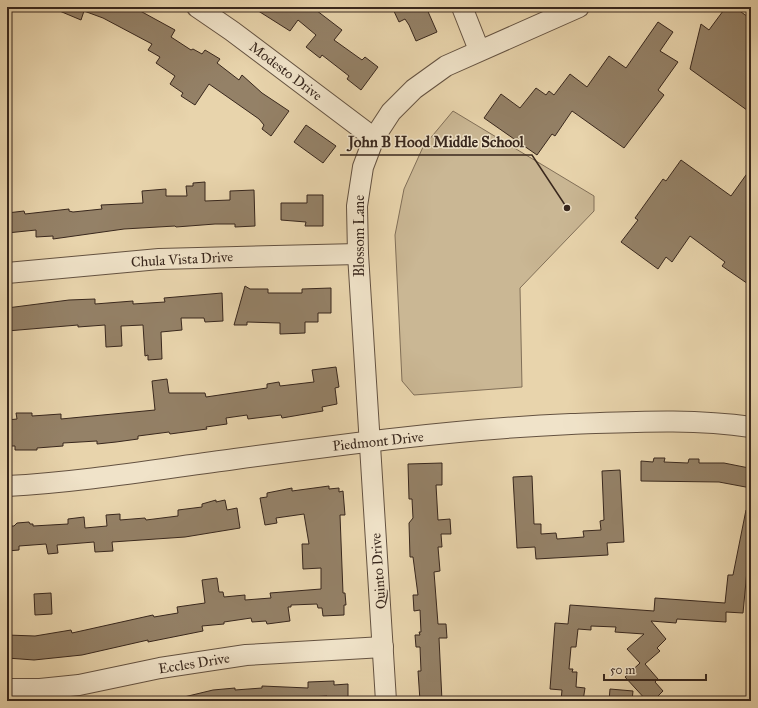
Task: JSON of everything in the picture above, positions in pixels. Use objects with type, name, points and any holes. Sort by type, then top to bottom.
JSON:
[{"type":"street","name":"Modesto Drive","points":[[197,7],[232,31],[374,138]]},
{"type":"street","points":[[462,7],[479,50]]},
{"type":"street","name":"Blossom Lane","points":[[369,440],[358,254],[357,206],[363,168],[374,138],[392,112],[414,88],[446,66],[479,50],[579,7]]},
{"type":"street","name":"Chula Vista Drive","points":[[7,273],[159,259],[358,254]]},
{"type":"street","name":"Piedmont Drive","points":[[7,486],[101,477],[369,440],[495,429],[674,420],[724,423],[751,427]]},
{"type":"street","name":"Quinto Drive","points":[[369,440],[386,701]]},
{"type":"street","name":"Eccles Drive","points":[[7,689],[40,689],[79,685],[160,668],[246,655],[383,647]]},
{"type":"shaded area","points":[[453,111],[594,196],[594,211],[520,288],[522,387],[414,395],[402,381],[395,235],[404,189],[423,147]]},
{"type":"building","points":[[50,7],[133,7],[175,30],[171,37],[191,50],[193,49],[202,54],[205,50],[220,59],[217,63],[239,80],[242,75],[262,93],[289,111],[271,136],[262,129],[264,125],[259,119],[209,84],[195,105],[181,96],[183,93],[170,84],[175,76],[156,63],[160,57],[148,50],[152,44],[103,18],[84,11],[81,20]]},
{"type":"building","points":[[252,7],[312,7],[342,30],[334,40],[362,60],[365,57],[378,67],[361,90],[347,79],[349,76],[322,55],[320,58],[306,47],[316,35],[298,20],[290,31]]},
{"type":"building","points":[[392,7],[426,7],[437,32],[416,41],[405,19],[399,22]]},
{"type":"building","points":[[726,7],[734,7],[751,19],[751,113],[690,69],[701,24],[709,30]]},
{"type":"building","points":[[658,22],[673,32],[660,51],[678,62],[658,90],[664,95],[624,148],[572,111],[555,136],[552,134],[537,155],[484,118],[501,94],[520,108],[536,88],[546,95],[549,91],[554,95],[570,74],[587,87],[609,56],[626,68]]},
{"type":"building","points":[[306,125],[336,146],[323,163],[294,142]]},
{"type":"building","points":[[681,160],[731,196],[751,168],[751,286],[722,266],[725,262],[690,236],[672,262],[666,257],[658,269],[621,242],[638,220],[635,218],[663,179],[666,181]]},
{"type":"building","points":[[205,182],[205,201],[230,200],[230,191],[254,190],[255,226],[235,227],[235,224],[215,224],[124,229],[53,239],[53,236],[36,237],[36,230],[7,233],[7,213],[24,211],[25,214],[69,209],[69,211],[73,212],[102,209],[101,205],[143,203],[142,191],[166,189],[166,196],[187,196],[186,186],[193,186],[193,183]]},
{"type":"building","points":[[307,195],[323,195],[323,226],[305,226],[306,222],[281,220],[281,203],[307,203]]},
{"type":"building","points":[[245,286],[250,289],[268,289],[268,293],[302,293],[302,289],[331,288],[331,313],[318,313],[318,322],[305,322],[305,333],[280,334],[280,323],[247,322],[247,325],[234,325]]},
{"type":"building","points":[[222,293],[223,321],[205,322],[204,318],[181,318],[182,330],[161,332],[162,359],[148,360],[148,355],[145,356],[143,325],[121,326],[122,346],[106,347],[105,325],[78,327],[78,325],[7,331],[7,308],[69,300],[95,299],[95,304],[133,301],[133,304],[165,302],[164,298]]},
{"type":"building","points":[[336,367],[339,387],[335,388],[337,404],[322,407],[323,411],[282,418],[281,415],[248,419],[247,415],[226,418],[227,424],[206,427],[207,429],[170,434],[169,432],[138,436],[138,439],[116,442],[97,444],[97,441],[63,443],[63,446],[37,448],[37,450],[15,450],[15,446],[7,446],[7,420],[17,419],[16,413],[32,413],[32,416],[61,414],[61,419],[155,410],[152,381],[167,379],[169,393],[205,393],[206,397],[267,388],[267,384],[279,382],[280,386],[314,382],[312,370]]},
{"type":"building","points":[[654,458],[665,458],[664,462],[688,463],[689,459],[699,459],[699,463],[724,463],[749,468],[751,469],[751,488],[719,482],[641,481],[641,461],[653,462]]},
{"type":"building","points":[[442,463],[442,485],[436,485],[438,520],[450,519],[451,534],[441,534],[442,547],[438,547],[440,571],[434,572],[438,624],[446,624],[447,638],[439,638],[442,701],[420,701],[418,671],[421,671],[420,647],[416,647],[415,635],[420,635],[419,632],[421,632],[420,610],[414,611],[413,595],[418,595],[413,557],[410,557],[409,523],[413,518],[412,499],[409,499],[408,464]]},
{"type":"building","points":[[620,470],[624,542],[607,543],[608,555],[536,559],[535,547],[517,548],[513,477],[532,476],[534,524],[541,524],[541,534],[556,533],[557,539],[584,537],[583,531],[601,530],[600,521],[604,520],[602,471]]},
{"type":"building","points":[[329,486],[329,489],[339,488],[339,492],[343,491],[345,515],[340,515],[343,593],[345,593],[346,605],[344,605],[344,615],[323,616],[322,608],[318,608],[317,604],[291,605],[291,607],[288,607],[290,621],[267,624],[266,621],[252,622],[251,618],[224,622],[224,624],[202,626],[203,631],[148,642],[148,640],[82,655],[34,660],[7,658],[7,635],[35,636],[71,630],[72,633],[153,615],[154,617],[178,613],[177,607],[205,603],[202,580],[217,578],[219,592],[223,592],[224,597],[245,595],[245,600],[271,598],[270,593],[321,589],[321,568],[303,569],[302,544],[309,544],[304,514],[276,518],[277,523],[265,525],[260,498],[267,497],[267,493],[292,488],[292,491]]},
{"type":"building","points":[[216,500],[216,502],[225,500],[227,510],[237,508],[240,528],[185,537],[112,542],[113,551],[95,552],[94,542],[57,545],[58,553],[48,554],[46,544],[19,546],[19,550],[7,551],[7,526],[14,526],[17,523],[29,522],[30,524],[33,524],[33,526],[68,524],[68,519],[84,517],[85,528],[107,526],[106,515],[120,514],[120,520],[145,518],[146,520],[178,516],[178,510],[202,507],[202,504]]},
{"type":"building","points":[[746,510],[751,511],[751,560],[748,560],[743,613],[726,612],[726,622],[677,619],[676,623],[651,621],[666,639],[657,648],[660,651],[645,664],[658,679],[655,682],[663,691],[653,701],[647,701],[625,677],[640,663],[627,649],[644,634],[615,632],[616,627],[591,626],[591,630],[578,629],[576,647],[571,647],[569,669],[573,669],[572,672],[577,672],[576,687],[585,688],[583,701],[561,701],[562,690],[550,689],[555,623],[568,624],[570,605],[654,611],[655,598],[725,603],[728,575],[733,575]]},
{"type":"building","points":[[51,593],[52,614],[35,615],[34,594]]},
{"type":"building","points":[[334,681],[334,685],[348,684],[348,701],[327,701],[327,696],[294,698],[294,701],[185,701],[184,697],[213,690],[262,688],[262,686],[308,688],[308,682]]},
{"type":"building","points":[[610,689],[633,691],[632,701],[609,701]]},
{"type":"place","name":"John B Hood Middle School","points":[[567,208]]}]
